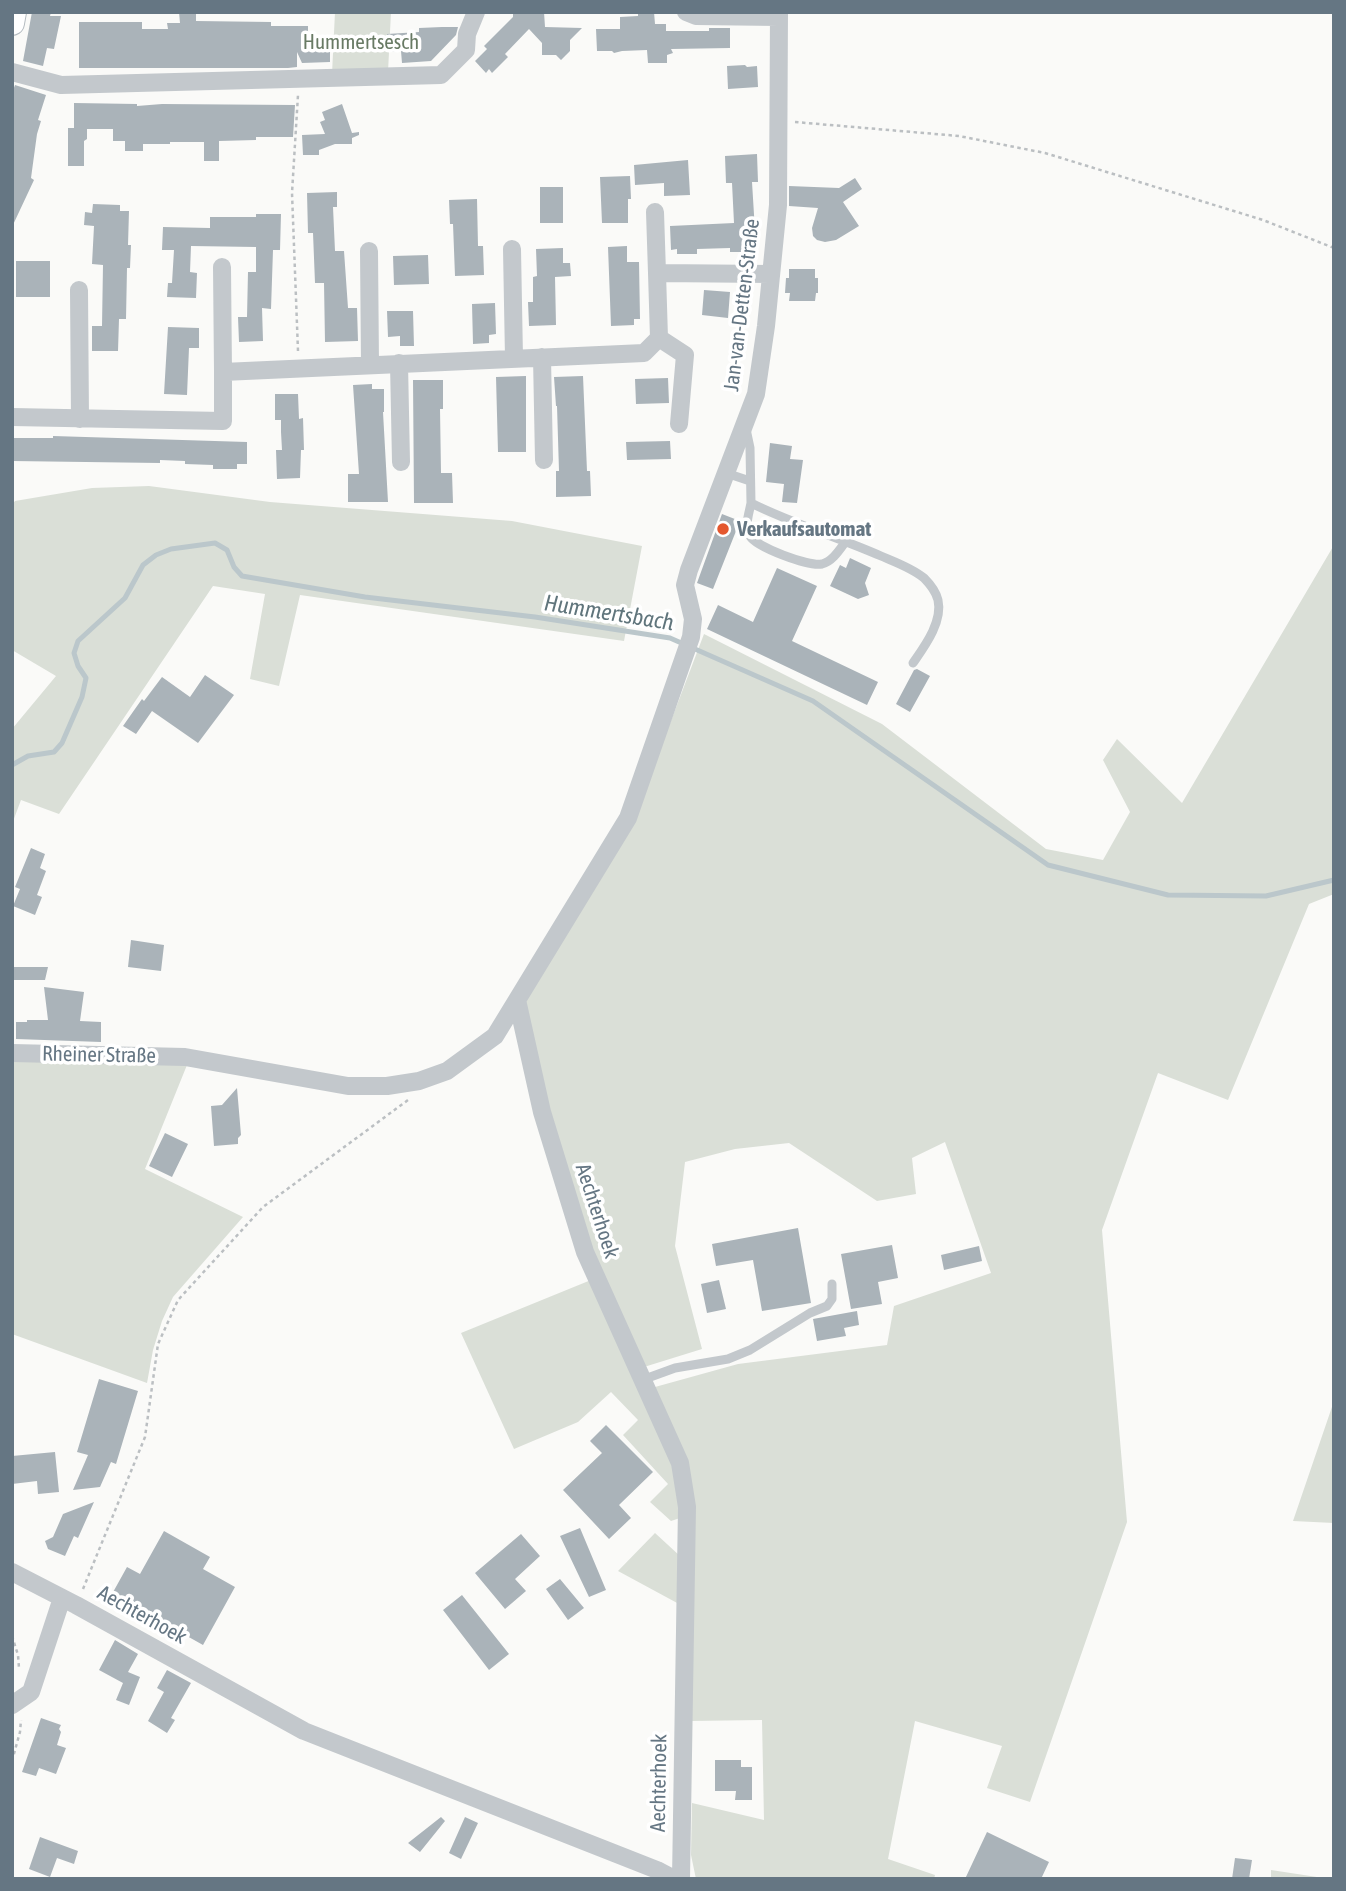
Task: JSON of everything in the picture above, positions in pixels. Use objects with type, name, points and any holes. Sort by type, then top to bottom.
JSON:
[{"type":"street","points":[[12,23],[14,12]]},
{"type":"street","points":[[12,72],[61,85],[441,75],[466,50],[467,34],[476,12]]},
{"type":"street","name":"Jan-van-Detten-Straße","points":[[517,1000],[628,818],[691,637],[693,619],[685,586],[689,570],[756,394],[778,205],[779,15],[696,16],[686,12]]},
{"type":"street","points":[[223,372],[644,353],[659,338],[654,212]]},
{"type":"street","points":[[512,249],[514,358]]},
{"type":"street","points":[[369,251],[370,364]]},
{"type":"street","points":[[12,417],[223,421],[222,267]]},
{"type":"street","points":[[657,273],[771,274]]},
{"type":"street","points":[[79,290],[80,419]]},
{"type":"street","points":[[659,338],[685,355],[679,424]]},
{"type":"street","points":[[542,357],[544,460]]},
{"type":"street","points":[[398,363],[401,462]]},
{"type":"street","name":"Rheiner Straße","points":[[12,1053],[185,1058],[348,1086],[387,1086],[419,1081],[447,1071],[495,1035],[517,1000]]},
{"type":"street","name":"Aechterhoek","points":[[517,1000],[542,1112],[584,1252],[680,1463],[687,1507],[681,1879]]},
{"type":"street","name":"Aechterhoek","points":[[12,1572],[304,1731],[674,1879]]},
{"type":"street","points":[[12,1705],[31,1692],[69,1601]]},
{"type":"lane","points":[[745,423],[750,448],[751,503],[747,525],[749,535],[755,543],[808,564],[823,564],[834,557],[846,541]]},
{"type":"lane","points":[[726,473],[750,481]]},
{"type":"lane","points":[[751,503],[846,541],[924,578],[936,592],[940,610],[934,628],[913,663]]},
{"type":"lane","points":[[642,1380],[675,1368],[728,1359],[750,1350],[810,1313],[827,1306],[832,1299],[832,1284]]},
{"type":"path","points":[[298,368],[292,193],[299,79]]},
{"type":"path","points":[[779,121],[958,136],[1045,153],[1263,220],[1334,248]]},
{"type":"path","points":[[69,1601],[145,1437],[158,1344],[178,1300],[263,1207],[415,1095]]},
{"type":"green space","name":"Hummertsesch","points":[[335,12],[391,12],[388,72],[332,74]]},
{"type":"green space","points":[[149,486],[270,502],[512,521],[642,546],[624,641],[300,595],[279,686],[250,679],[265,594],[213,586],[59,814],[21,800],[12,824],[12,729],[56,676],[12,650],[12,505],[15,501],[92,488]]},
{"type":"green space","points":[[1334,545],[1334,894],[1309,904],[1228,1100],[1158,1073],[1102,1230],[1127,1522],[1030,1802],[987,1788],[1002,1746],[915,1721],[888,1859],[935,1875],[934,1879],[696,1879],[691,1855],[692,1803],[764,1820],[762,1720],[689,1721],[694,1503],[655,1387],[738,1364],[887,1345],[894,1306],[991,1273],[945,1142],[912,1158],[916,1194],[877,1201],[789,1143],[735,1149],[685,1162],[675,1246],[702,1349],[644,1367],[591,1248],[546,1105],[525,999],[632,823],[704,634],[882,724],[1046,849],[1103,860],[1130,812],[1103,760],[1117,739],[1182,803]]},
{"type":"green space","points":[[12,1061],[187,1065],[145,1169],[243,1217],[173,1297],[153,1350],[147,1383],[12,1334]]},
{"type":"green space","points":[[591,1280],[674,1457],[680,1518],[671,1521],[650,1502],[668,1484],[623,1435],[638,1420],[611,1392],[578,1422],[514,1449],[461,1333]]},
{"type":"green space","points":[[1334,1401],[1334,1523],[1293,1521]]},
{"type":"green space","points":[[655,1533],[680,1556],[679,1604],[618,1571]]},
{"type":"green space","points":[[1271,1870],[1330,1879],[1271,1879]]},
{"type":"building","points":[[32,12],[51,12],[50,16],[61,16],[54,49],[47,48],[43,66],[23,61]]},
{"type":"building","points":[[179,12],[196,12],[196,21],[271,22],[271,26],[308,26],[308,35],[330,35],[330,62],[302,63],[297,52],[297,67],[288,68],[79,68],[79,22],[142,22],[142,29],[168,29],[167,23],[180,23]]},
{"type":"building","points":[[513,12],[544,12],[545,27],[582,28],[570,40],[570,51],[561,60],[556,55],[542,55],[542,43],[529,29],[505,54],[508,57],[492,73],[489,69],[486,73],[475,61],[487,49],[484,46],[513,17]]},
{"type":"building","points":[[638,12],[654,12],[655,24],[666,24],[666,31],[730,28],[730,48],[671,49],[673,53],[667,55],[667,63],[648,63],[647,50],[614,53],[597,51],[596,29],[620,29],[620,17],[638,16]]},
{"type":"building","points":[[458,27],[456,35],[431,61],[402,63],[401,51],[388,52],[387,34],[419,32],[419,28]]},
{"type":"building","points":[[727,66],[757,66],[758,87],[728,89]]},
{"type":"building","points":[[15,85],[46,95],[38,120],[41,121],[31,178],[34,180],[12,227],[12,93]]},
{"type":"building","points":[[74,103],[137,106],[295,105],[293,137],[219,141],[219,161],[204,161],[204,142],[143,144],[143,151],[125,151],[125,141],[113,141],[113,129],[87,129],[84,166],[68,166],[68,128],[74,128]]},
{"type":"building","points":[[342,104],[352,133],[359,132],[359,135],[352,138],[352,144],[335,144],[319,150],[319,155],[303,155],[302,135],[325,134],[320,122],[325,120],[322,112]]},
{"type":"building","points":[[757,154],[758,182],[752,182],[756,247],[749,247],[749,252],[730,252],[730,248],[697,249],[697,254],[677,254],[677,249],[671,250],[670,226],[734,223],[732,183],[726,183],[725,156]]},
{"type":"building","points":[[688,160],[690,195],[664,196],[664,183],[635,185],[634,165]]},
{"type":"building","points":[[630,176],[628,223],[602,223],[600,177]]},
{"type":"building","points":[[855,178],[862,189],[843,202],[859,226],[836,240],[817,240],[813,236],[812,228],[818,208],[789,206],[789,186],[839,188]]},
{"type":"building","points":[[540,187],[563,187],[563,223],[540,223]]},
{"type":"building","points":[[337,192],[337,207],[333,207],[335,251],[344,251],[348,308],[357,308],[358,341],[325,342],[324,283],[315,283],[313,233],[308,233],[307,193]]},
{"type":"building","points":[[477,199],[478,246],[483,246],[484,275],[455,276],[449,200]]},
{"type":"building","points":[[93,204],[120,205],[120,211],[129,211],[128,245],[131,245],[130,268],[127,268],[126,319],[119,319],[118,351],[92,351],[92,326],[102,326],[103,265],[92,264],[94,226],[84,225],[85,212],[92,213]]},
{"type":"building","points":[[256,214],[281,214],[280,250],[273,250],[271,309],[262,308],[263,341],[239,342],[238,317],[247,317],[248,272],[256,272],[256,247],[191,246],[190,272],[197,273],[196,298],[167,297],[168,283],[172,283],[174,250],[162,250],[163,227],[210,228],[210,217],[256,217]]},
{"type":"building","points":[[627,246],[627,262],[639,262],[640,319],[634,319],[634,325],[611,326],[608,247]]},
{"type":"building","points":[[563,248],[563,263],[570,263],[571,276],[555,277],[556,325],[529,326],[528,302],[533,302],[533,277],[537,276],[536,249]]},
{"type":"building","points":[[428,255],[429,284],[394,285],[393,256]]},
{"type":"building","points":[[16,261],[50,261],[50,297],[16,297]]},
{"type":"building","points":[[789,269],[815,269],[818,293],[815,301],[789,301],[790,293],[785,293]]},
{"type":"building","points":[[704,290],[730,292],[728,318],[702,315]]},
{"type":"building","points":[[495,303],[496,334],[489,335],[489,343],[473,344],[472,304]]},
{"type":"building","points":[[387,311],[413,311],[414,346],[400,346],[400,336],[388,337]]},
{"type":"building","points":[[168,327],[199,328],[199,348],[189,348],[187,395],[164,394]]},
{"type":"building","points":[[526,376],[526,452],[498,452],[496,377]]},
{"type":"building","points":[[583,376],[587,471],[590,471],[591,496],[556,497],[556,471],[559,471],[554,377]]},
{"type":"building","points":[[668,378],[669,403],[636,404],[635,379]]},
{"type":"building","points":[[413,380],[443,380],[443,409],[440,409],[441,473],[452,473],[453,503],[414,503]]},
{"type":"building","points":[[372,384],[372,389],[384,389],[388,502],[348,502],[348,474],[359,474],[353,385]]},
{"type":"building","points":[[275,394],[298,394],[299,419],[303,418],[304,450],[301,450],[300,478],[277,479],[276,450],[282,450],[281,420],[275,420]]},
{"type":"building","points":[[53,436],[247,442],[247,464],[237,464],[237,469],[213,469],[213,465],[160,460],[160,463],[12,461],[12,438]]},
{"type":"building","points":[[670,441],[671,459],[627,460],[626,442]]},
{"type":"building","points":[[770,443],[792,446],[790,459],[803,460],[797,503],[782,502],[784,484],[766,482]]},
{"type":"building","points":[[722,514],[740,521],[713,589],[697,583]]},
{"type":"building","points":[[850,558],[871,568],[865,583],[869,595],[858,599],[830,586],[840,565],[846,568]]},
{"type":"building","points":[[777,568],[817,586],[792,641],[878,682],[867,705],[707,629],[718,605],[753,622]]},
{"type":"building","points":[[917,669],[930,676],[910,712],[896,704]]},
{"type":"building","points":[[205,675],[234,695],[198,743],[152,711],[136,734],[123,726],[162,677],[190,697]]},
{"type":"building","points":[[31,848],[45,854],[40,868],[46,871],[37,895],[42,897],[35,915],[13,906],[20,889],[15,887]]},
{"type":"building","points":[[131,940],[164,945],[161,971],[128,967]]},
{"type":"building","points":[[13,967],[48,967],[45,980],[13,980]]},
{"type":"building","points":[[44,987],[84,992],[80,1021],[101,1022],[101,1042],[16,1039],[16,1022],[48,1020]]},
{"type":"building","points":[[237,1088],[241,1135],[238,1144],[214,1146],[211,1106],[222,1105]]},
{"type":"building","points":[[165,1133],[188,1144],[172,1177],[149,1166]]},
{"type":"building","points":[[798,1228],[811,1303],[762,1311],[753,1260],[716,1266],[712,1244]]},
{"type":"building","points":[[892,1245],[898,1278],[878,1282],[882,1304],[851,1309],[841,1254]]},
{"type":"building","points":[[979,1246],[982,1261],[944,1270],[941,1255]]},
{"type":"building","points":[[719,1280],[726,1309],[707,1313],[701,1284]]},
{"type":"building","points":[[857,1311],[859,1325],[844,1328],[846,1336],[817,1341],[813,1319]]},
{"type":"building","points":[[99,1379],[138,1391],[116,1464],[111,1462],[100,1487],[73,1490],[88,1455],[77,1452]]},
{"type":"building","points":[[606,1425],[653,1472],[619,1505],[631,1518],[609,1539],[563,1490],[602,1453],[590,1441]]},
{"type":"building","points":[[55,1452],[59,1492],[38,1494],[37,1481],[12,1484],[12,1456]]},
{"type":"building","points":[[94,1502],[78,1538],[74,1536],[65,1556],[48,1549],[45,1541],[53,1537],[63,1514]]},
{"type":"building","points":[[580,1528],[606,1590],[589,1597],[560,1536]]},
{"type":"building","points":[[164,1531],[210,1557],[203,1569],[235,1587],[203,1645],[112,1594],[127,1567],[140,1574]]},
{"type":"building","points":[[521,1534],[540,1556],[515,1579],[526,1591],[505,1609],[475,1573]]},
{"type":"building","points":[[560,1579],[584,1608],[568,1620],[546,1589]]},
{"type":"building","points":[[462,1595],[509,1654],[489,1670],[443,1610]]},
{"type":"building","points":[[115,1640],[138,1654],[128,1672],[140,1677],[129,1705],[116,1700],[123,1683],[99,1670]]},
{"type":"building","points":[[167,1670],[191,1683],[171,1718],[175,1720],[167,1733],[148,1721],[164,1692],[157,1688]]},
{"type":"building","points":[[41,1718],[61,1725],[57,1745],[66,1748],[56,1774],[39,1768],[36,1776],[22,1772]]},
{"type":"building","points":[[715,1760],[741,1760],[741,1767],[752,1767],[752,1800],[735,1800],[736,1791],[715,1791]]},
{"type":"building","points":[[441,1817],[445,1821],[420,1852],[408,1843]]},
{"type":"building","points":[[465,1817],[478,1823],[461,1859],[449,1853]]},
{"type":"building","points":[[987,1832],[1049,1862],[1041,1879],[965,1879]]},
{"type":"building","points":[[40,1837],[78,1851],[74,1864],[57,1858],[50,1877],[29,1869]]},
{"type":"building","points":[[1235,1858],[1252,1860],[1249,1879],[1232,1879]]},
{"type":"waterway","name":"Hummertsbach","points":[[12,765],[28,756],[54,752],[62,743],[82,697],[86,678],[74,653],[78,641],[125,598],[143,565],[156,555],[171,549],[215,543],[227,550],[234,567],[242,576],[365,597],[535,617],[670,638],[813,701],[1048,865],[1168,895],[1266,896],[1334,880]]},
{"type":"place","name":"Verkaufsautomat","points":[[723,529]]}]
